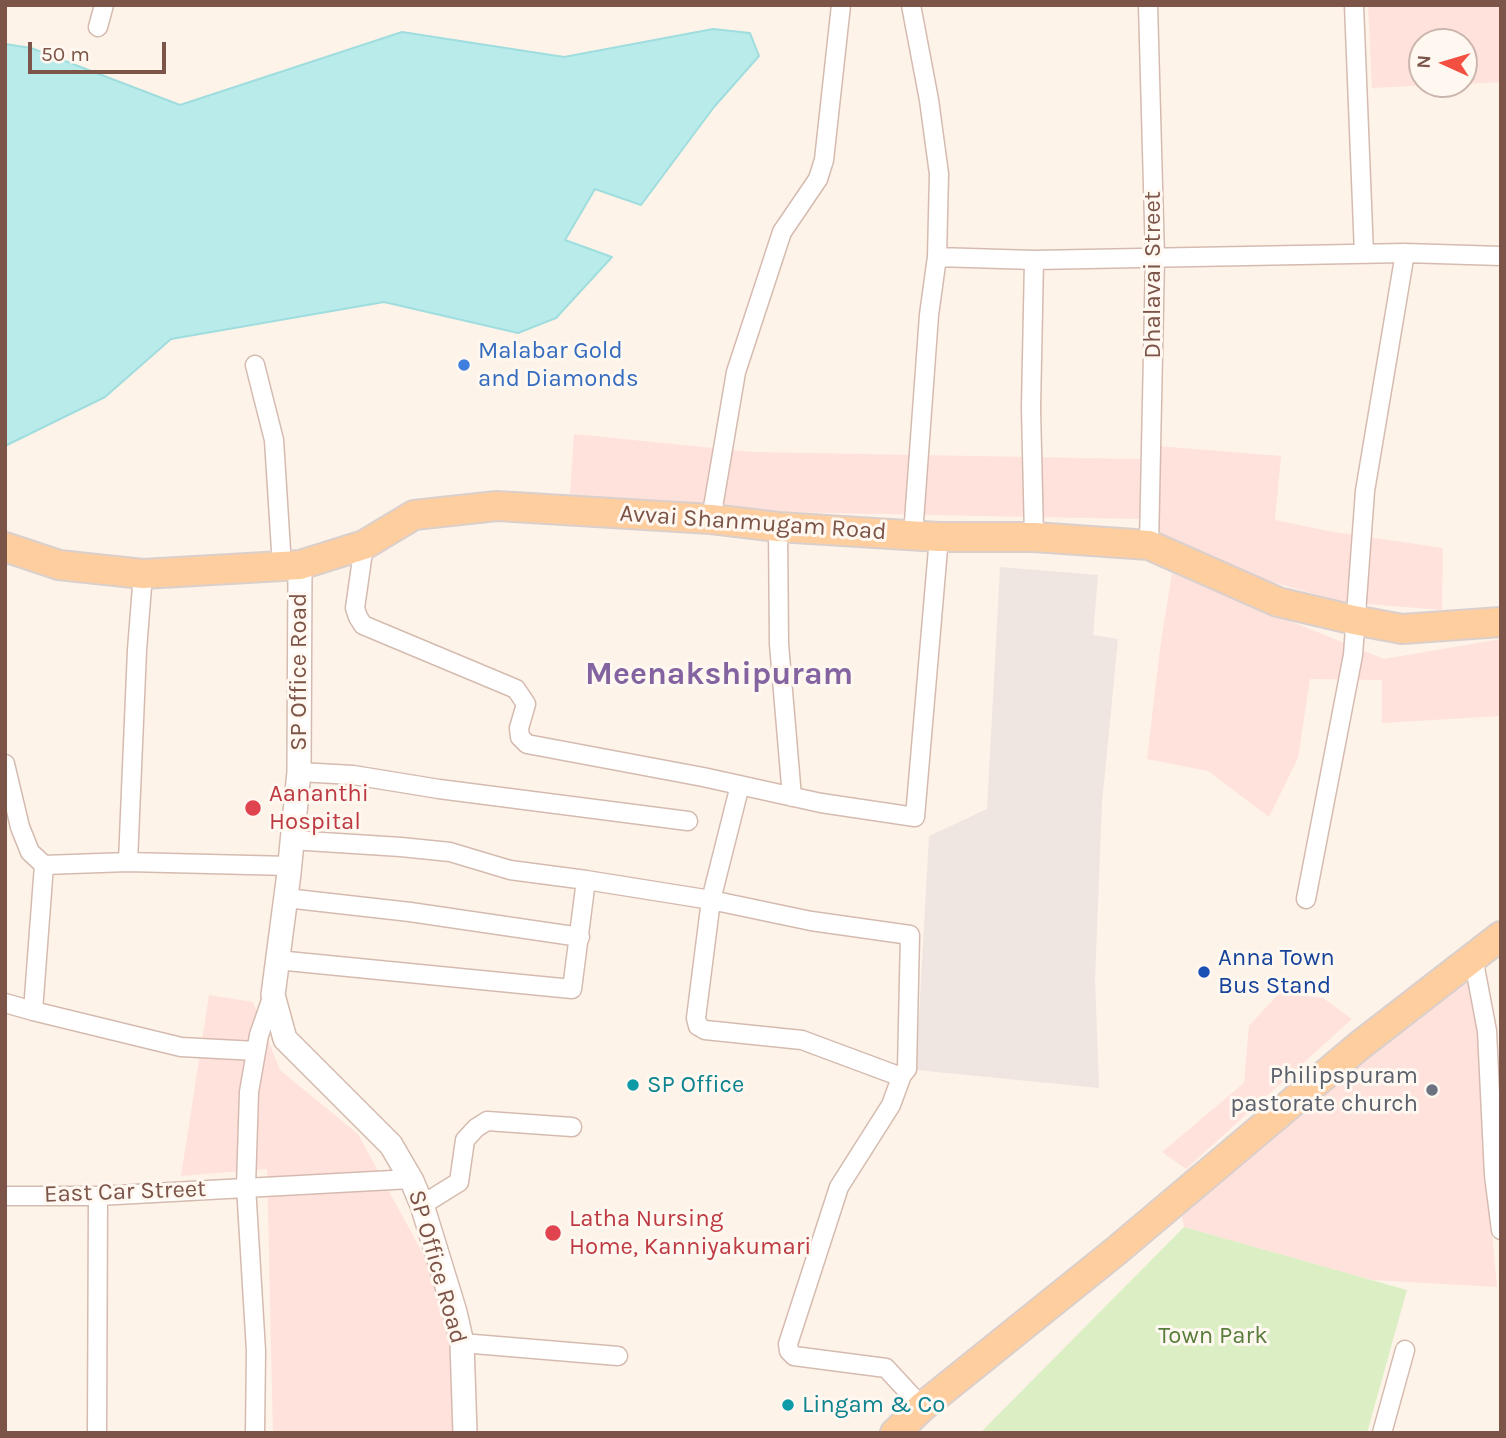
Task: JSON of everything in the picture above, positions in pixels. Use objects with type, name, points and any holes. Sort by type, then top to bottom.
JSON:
[{"type":"main road","name":"Avvai Shanmugam Road","points":[[5,547],[59,565],[144,574],[291,566],[364,545],[414,515],[497,506],[926,536],[1034,537],[1149,545],[1279,602],[1354,620],[1402,629],[1501,622]]},
{"type":"main road","points":[[895,1433],[922,1407],[1116,1251],[1359,1046],[1501,936]]},
{"type":"street","points":[[98,27],[104,5]]},
{"type":"street","points":[[711,519],[736,372],[782,232],[818,179],[824,160],[841,5]]},
{"type":"street","points":[[364,545],[355,608],[363,625],[516,689],[526,704],[519,728],[520,737],[527,744],[792,797],[915,817],[926,536],[929,315],[937,257],[939,174],[929,100],[911,5]]},
{"type":"street","name":"Dhalavai Street","points":[[1148,5],[1155,258],[1149,545]]},
{"type":"street","points":[[1354,5],[1364,254]]},
{"type":"street","points":[[937,257],[1034,260],[1405,253],[1501,256]]},
{"type":"street","points":[[1306,899],[1353,655],[1365,491],[1405,253]]},
{"type":"street","points":[[1034,260],[1031,408],[1034,537]]},
{"type":"street","points":[[255,365],[274,440],[291,566]]},
{"type":"street","points":[[778,527],[779,644],[792,797]]},
{"type":"street","name":"SP Office Road","points":[[291,566],[299,772],[273,995],[285,1039],[391,1145],[411,1179],[422,1205],[462,1343],[465,1433]]},
{"type":"street","points":[[128,862],[137,650],[144,574]]},
{"type":"street","points":[[5,764],[30,852],[44,865],[128,862],[290,866]]},
{"type":"street","points":[[299,772],[354,775],[439,789],[688,821]]},
{"type":"street","points":[[740,785],[711,900],[696,1018],[700,1028],[803,1040],[902,1075]]},
{"type":"street","points":[[291,840],[450,852],[510,870],[711,900],[811,921],[910,935],[907,1069],[902,1075],[891,1105],[839,1187],[788,1344],[789,1351],[794,1356],[886,1368],[922,1407]]},
{"type":"street","points":[[33,1011],[44,865]]},
{"type":"street","points":[[277,960],[572,989],[586,880]]},
{"type":"street","points":[[286,898],[410,912],[580,937]]},
{"type":"street","points":[[1473,957],[1488,1031],[1493,1175],[1501,1230]]},
{"type":"street","points":[[255,1433],[256,1351],[246,1186],[249,1092],[259,1035],[273,995]]},
{"type":"street","points":[[5,1003],[181,1047],[256,1051]]},
{"type":"street","points":[[422,1205],[459,1182],[465,1140],[487,1121],[572,1127]]},
{"type":"street","name":"East Car Street","points":[[5,1196],[98,1196],[411,1179]]},
{"type":"street","points":[[97,1433],[98,1196]]},
{"type":"street","points":[[462,1343],[618,1356]]},
{"type":"street","points":[[1382,1433],[1405,1350]]},
{"type":"shaded area","points":[[1368,5],[1501,5],[1501,82],[1478,83],[1478,28],[1408,28],[1408,86],[1372,88]]},
{"type":"shaded area","points":[[574,434],[752,452],[1140,459],[1139,519],[723,511],[570,494]]},
{"type":"shaded area","points":[[1157,446],[1281,456],[1275,520],[1328,531],[1443,548],[1442,610],[1342,602],[1252,576],[1155,533]]},
{"type":"shaded area","points":[[1000,567],[1098,575],[1093,635],[1118,639],[1102,803],[1095,979],[1099,1088],[916,1070],[929,836],[987,809]]},
{"type":"shaded area","points":[[1172,573],[1384,659],[1501,639],[1501,716],[1382,723],[1382,680],[1310,679],[1298,758],[1269,817],[1208,771],[1147,759]]},
{"type":"shaded area","points":[[1466,979],[1485,1030],[1485,1157],[1497,1287],[1371,1280],[1184,1227],[1181,1212],[1238,1156]]},
{"type":"shaded area","points":[[1279,993],[1323,998],[1352,1019],[1186,1169],[1162,1152],[1244,1083],[1249,1026]]},
{"type":"shaded area","points":[[209,995],[253,1002],[280,1070],[358,1134],[429,1265],[450,1340],[454,1433],[273,1433],[267,1169],[181,1176]]},
{"type":"green space","name":"Town Park","points":[[1184,1227],[1407,1290],[1367,1433],[980,1433]]},
{"type":"water","points":[[713,29],[750,33],[759,56],[714,107],[641,205],[595,189],[565,240],[612,257],[556,318],[518,333],[384,302],[171,339],[105,397],[5,446],[5,44],[31,48],[180,105],[402,32],[564,57]]},
{"type":"place","name":"Malabar Gold and Diamonds","points":[[464,365]]},
{"type":"place","name":"Aananthi Hospital","points":[[253,808]]},
{"type":"place","name":"Anna Town Bus Stand","points":[[1204,972]]},
{"type":"place","name":"SP Office","points":[[633,1085]]},
{"type":"place","name":"Philipspuram pastorate church","points":[[1432,1090]]},
{"type":"place","name":"Latha Nursing Home, Kanniyakumari","points":[[553,1233]]},
{"type":"place","name":"Lingam & Co","points":[[788,1405]]},
{"type":"district","name":"Meenakshipuram","points":[[719,675]]}]
